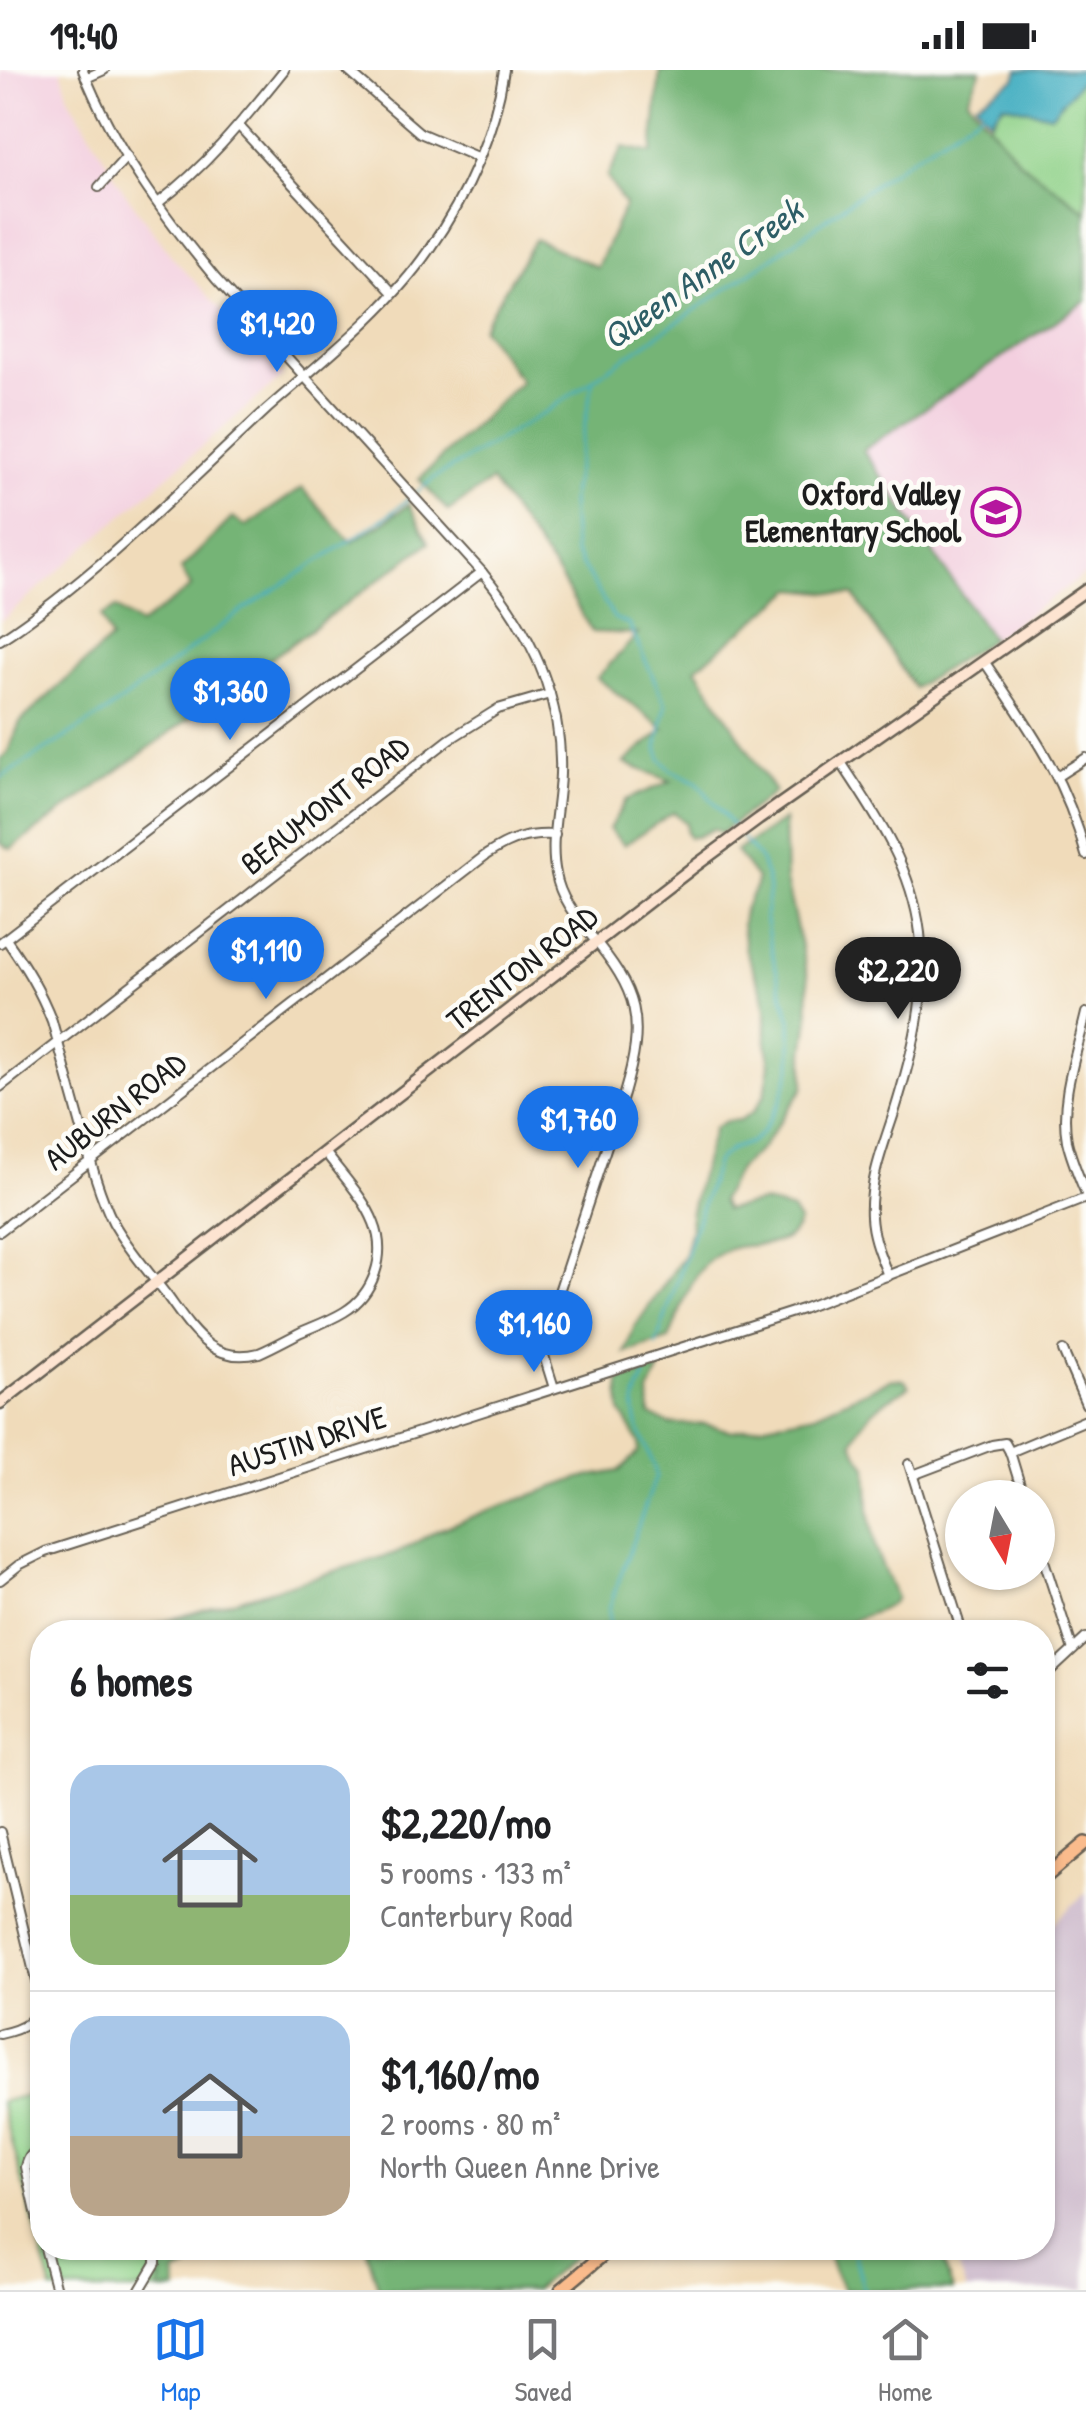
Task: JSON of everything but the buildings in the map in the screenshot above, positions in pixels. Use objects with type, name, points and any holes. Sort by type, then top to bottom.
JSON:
[{"type":"main road","name":"TRENTON ROAD","points":[[0,1403],[731,839],[1086,590]]},
{"type":"main road","points":[[1055,1869],[1086,1844]]},
{"type":"main road","points":[[560,2290],[596,2260]]},
{"type":"street","points":[[104,70],[85,74],[127,156],[181,237],[503,596],[538,657],[560,748],[554,866],[562,895],[623,980],[637,1024],[624,1094],[546,1331],[544,1356],[554,1388]]},
{"type":"street","points":[[158,203],[194,176],[284,70]]},
{"type":"street","points":[[347,70],[420,132],[479,158]]},
{"type":"street","points":[[0,640],[100,563],[393,293],[428,252],[468,185],[494,113],[504,70]]},
{"type":"street","points":[[238,126],[393,293]]},
{"type":"street","points":[[99,187],[127,156]]},
{"type":"street","points":[[325,1152],[376,1226],[376,1273],[364,1294],[344,1312],[259,1353],[231,1356],[210,1347],[156,1282],[113,1220],[91,1161],[43,996],[27,968],[3,941],[482,572]]},
{"type":"street","points":[[984,661],[1058,776],[1086,855]]},
{"type":"street","name":"BEAUMONT ROAD","points":[[0,1087],[469,726],[498,710],[550,694]]},
{"type":"street","points":[[1058,776],[1086,758]]},
{"type":"street","points":[[840,762],[899,857],[913,896],[920,933],[922,988],[918,1018],[871,1198],[873,1229],[888,1276]]},
{"type":"street","name":"AUBURN ROAD","points":[[0,1231],[496,849],[521,836],[555,835]]},
{"type":"street","points":[[1086,1013],[1069,1084],[1065,1127],[1086,1196]]},
{"type":"street","name":"AUSTIN DRIVE","points":[[0,1580],[18,1565],[45,1552],[802,1310],[1086,1196]]},
{"type":"street","points":[[1063,1351],[1086,1404]]},
{"type":"street","points":[[1010,1452],[1086,1420]]},
{"type":"street","points":[[912,1475],[1005,1443],[1019,1480]]},
{"type":"street","points":[[909,1464],[958,1620]]},
{"type":"street","points":[[1054,1590],[1073,1650]]},
{"type":"street","points":[[1055,1667],[1086,1638]]},
{"type":"street","points":[[0,1832],[30,1956]]},
{"type":"street","points":[[0,2034],[30,2023]]},
{"type":"street","points":[[30,2157],[26,2167],[30,2185]]},
{"type":"street","points":[[47,2260],[56,2290]]},
{"type":"street","points":[[140,2290],[156,2260]]},
{"type":"shaded area","points":[[0,70],[61,70],[69,97],[123,190],[172,257],[283,376],[0,622]]},
{"type":"shaded area","name":"Oxford Valley Elementary School","points":[[1086,301],[1086,574],[992,639],[863,450]]},
{"type":"shaded area","points":[[1086,1892],[1086,2290],[967,2290],[956,2260],[1055,2260],[1055,1922]]},
{"type":"green space","points":[[660,70],[981,70],[968,99],[1019,161],[1086,211],[1086,301],[863,450],[992,639],[914,688],[854,595],[794,589],[696,668],[775,792],[721,833],[713,829],[689,837],[686,823],[674,812],[624,845],[609,829],[626,800],[671,781],[624,763],[664,729],[597,678],[638,634],[592,632],[560,577],[491,481],[448,511],[419,479],[521,381],[482,328],[535,239],[597,267],[625,205],[607,177],[623,147],[652,153]]},
{"type":"green space","points":[[1086,75],[1086,211],[1019,161],[989,124],[1004,104],[1051,114]]},
{"type":"green space","points":[[302,488],[351,542],[409,504],[429,543],[11,849],[0,843],[0,759],[7,754],[20,722],[111,639],[101,617],[116,608],[140,625],[191,587],[181,569],[232,518],[246,526]]},
{"type":"green space","points":[[784,820],[786,881],[808,977],[804,1087],[761,1149],[738,1169],[721,1200],[725,1210],[762,1202],[792,1210],[799,1222],[795,1231],[781,1241],[733,1248],[709,1261],[691,1286],[669,1339],[625,1353],[634,1328],[685,1254],[690,1215],[714,1128],[754,1111],[765,1094],[770,1064],[766,1009],[745,949],[742,925],[744,909],[757,879],[736,851]]},
{"type":"green space","points":[[660,1369],[649,1393],[650,1415],[670,1424],[704,1424],[732,1431],[815,1414],[892,1379],[904,1380],[909,1386],[876,1409],[853,1442],[867,1466],[875,1549],[896,1598],[879,1611],[855,1620],[169,1620],[399,1552],[436,1531],[484,1512],[580,1478],[619,1471],[638,1453],[639,1443],[621,1412],[619,1380]]},
{"type":"green space","points":[[30,2094],[30,2209],[1,2102]]},
{"type":"green space","points":[[44,2260],[160,2260],[160,2290],[52,2290]]},
{"type":"green space","points":[[162,2260],[208,2260],[175,2273],[178,2290],[160,2290]]},
{"type":"green space","points":[[370,2260],[570,2260],[534,2290],[379,2290]]},
{"type":"green space","points":[[830,2260],[942,2260],[953,2290],[844,2290]]},
{"type":"water","points":[[1018,70],[1086,70],[1086,75],[1051,115],[1004,104],[990,120],[976,103],[1015,79]]},
{"type":"waterway","name":"Queen Anne Creek","points":[[736,830],[697,782],[671,770],[661,759],[657,748],[666,705],[629,625],[614,618],[574,552],[571,500],[593,379],[985,110]]},
{"type":"waterway","points":[[0,778],[108,711],[239,613],[390,514],[434,478],[591,381]]},
{"type":"waterway","name":"Queen Anne Creek","points":[[656,1345],[717,1161],[762,1133],[780,1102],[791,1069],[791,1020],[765,915],[767,878],[761,861],[741,836]]},
{"type":"waterway","name":"Queen Anne Creek","points":[[609,1620],[609,1608],[656,1476],[636,1419],[637,1396],[645,1376]]},
{"type":"waterway","name":"Queen Anne Creek","points":[[856,2260],[864,2290]]},
{"type":"place","name":"Oxford Valley Elementary School","points":[[996,512]]}]
